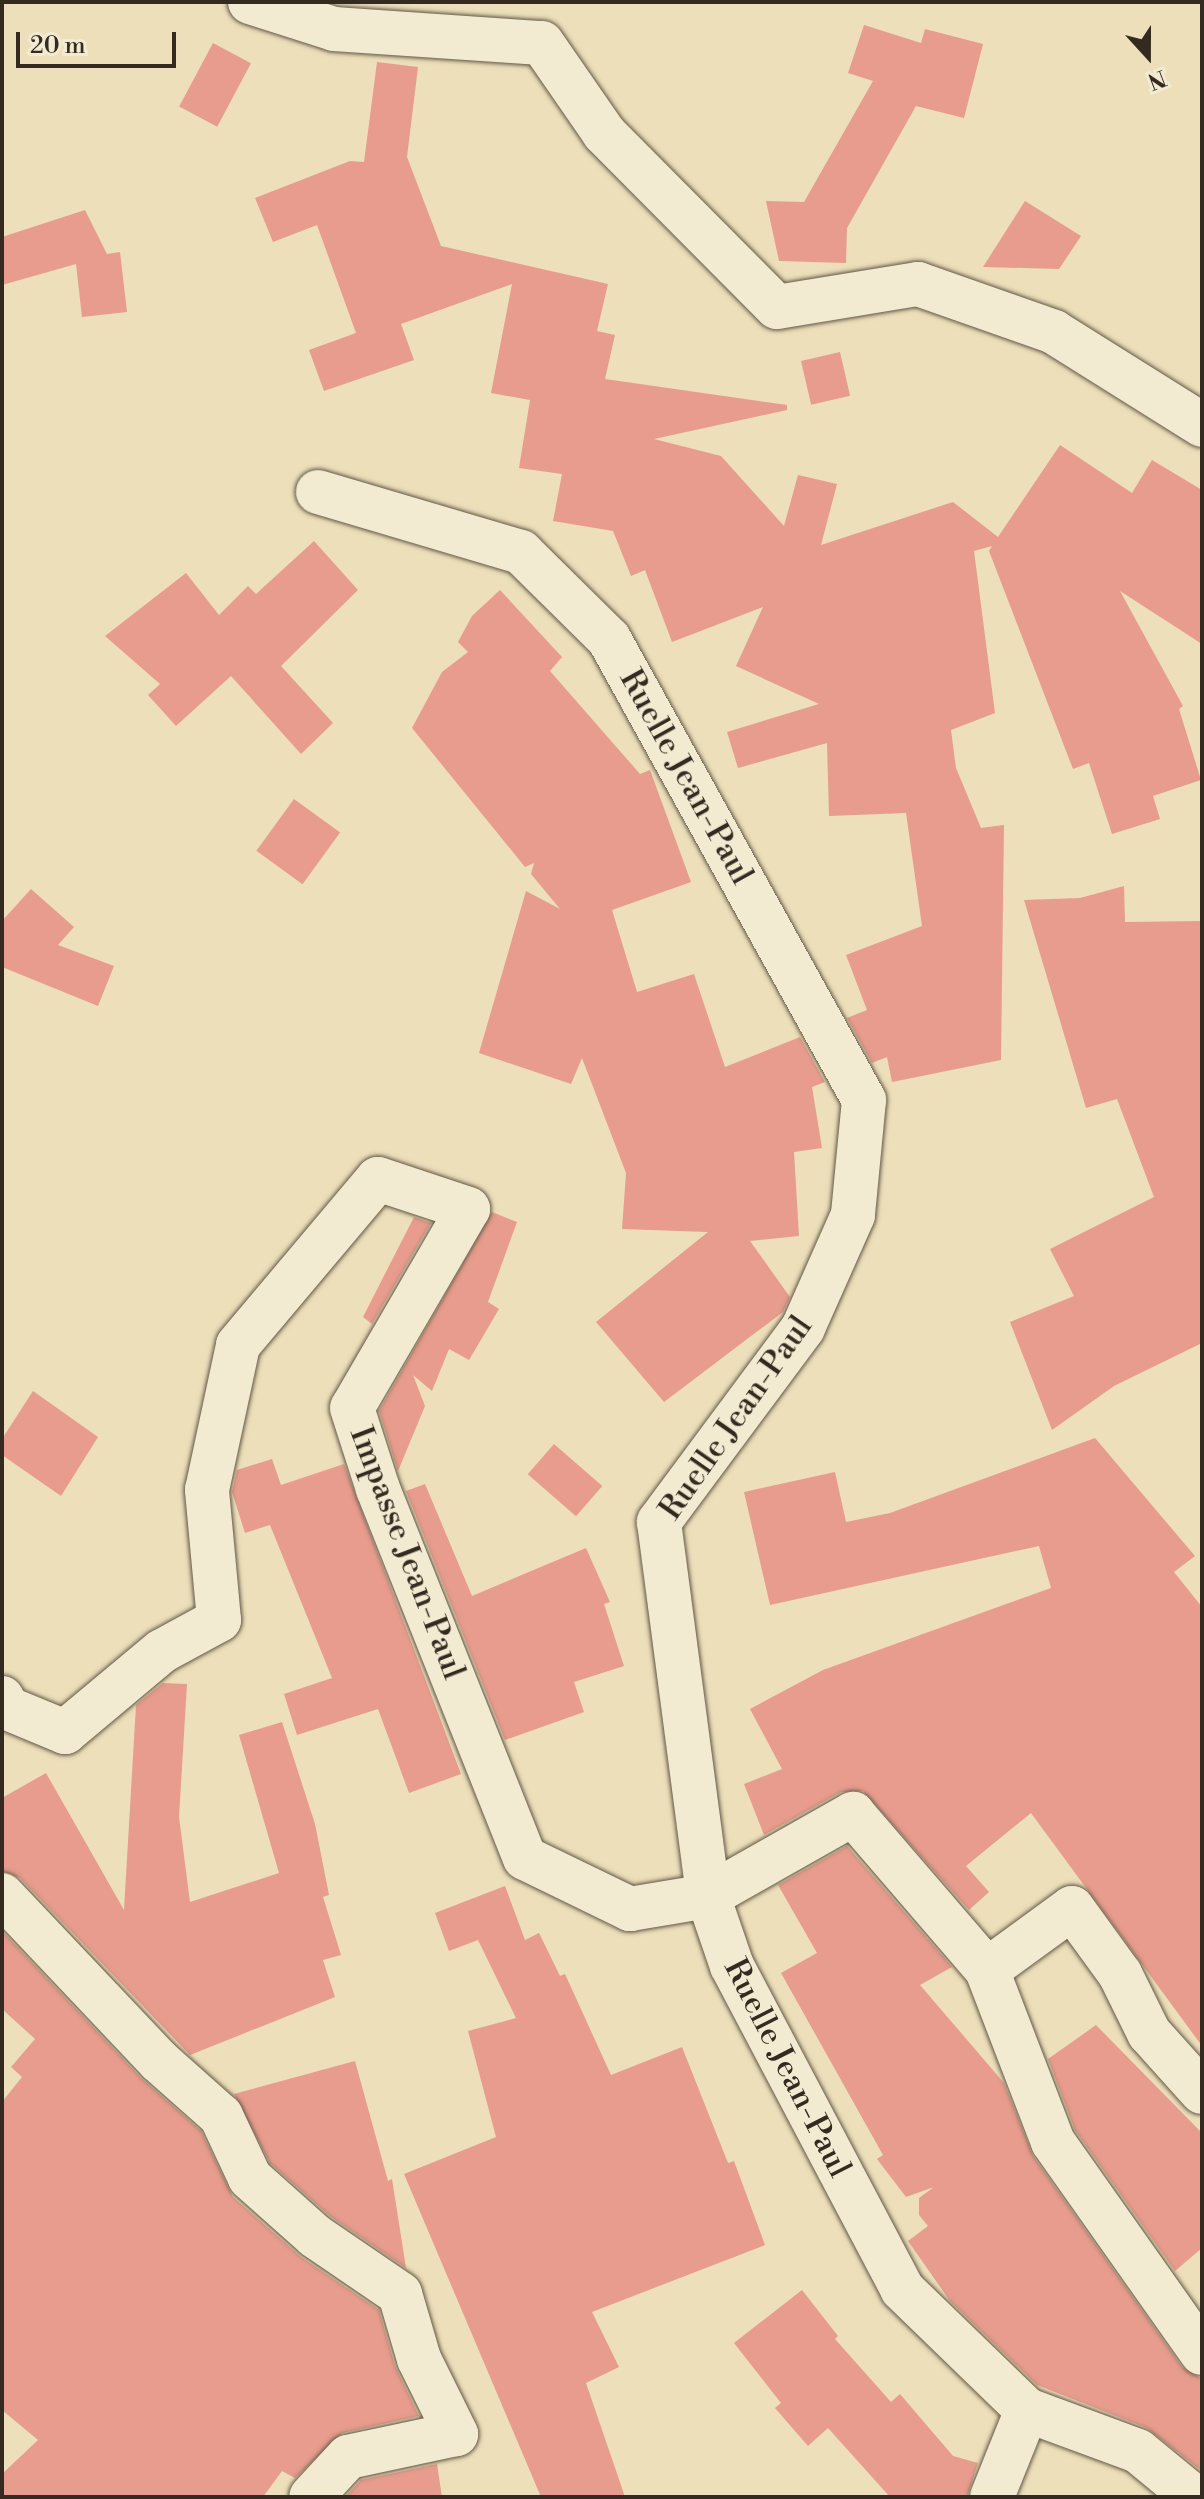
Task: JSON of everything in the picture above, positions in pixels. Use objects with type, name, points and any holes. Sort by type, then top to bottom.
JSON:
[{"type":"street","points":[[250,2],[334,29],[542,43],[604,133],[777,307],[918,284],[1054,332],[1202,425]]},
{"type":"street","name":"Ruelle Jean-Paul","points":[[318,492],[521,552],[609,639],[864,1100],[853,1215],[803,1328],[659,1522],[708,1896],[732,1966],[902,2289],[1027,2410],[1138,2451],[1194,2497]]},
{"type":"street","name":"Impasse Jean-Paul","points":[[4,1706],[65,1732],[162,1651],[219,1620],[207,1490],[238,1345],[378,1179],[468,1209],[352,1408],[378,1489],[525,1858],[630,1909],[708,1896]]},
{"type":"street","points":[[708,1896],[853,1814],[987,1970],[1053,2142],[1202,2353]]},
{"type":"street","points":[[2,1895],[159,2061],[221,2116],[250,2178],[315,2236],[400,2294],[419,2359],[456,2434],[348,2457],[311,2497]]},
{"type":"street","points":[[987,1970],[1072,1908],[1120,1974],[1149,2033],[1202,2092]]},
{"type":"street","points":[[992,2497],[1027,2410]]},
{"type":"building","points":[[864,25],[921,43],[925,29],[983,44],[964,118],[916,106],[847,228],[846,263],[779,261],[766,201],[804,202],[873,81],[848,73]]},
{"type":"building","points":[[213,43],[251,63],[217,127],[179,107]]},
{"type":"building","points":[[377,62],[418,67],[407,157],[441,246],[608,284],[597,331],[615,335],[605,379],[787,405],[787,410],[654,439],[721,456],[784,526],[798,475],[837,484],[821,545],[953,502],[998,537],[1060,445],[1132,493],[1152,460],[1202,490],[1202,644],[1120,591],[1183,706],[1179,709],[1201,780],[1153,796],[1160,819],[1112,834],[1089,763],[1073,769],[989,551],[992,546],[974,551],[995,713],[951,730],[956,768],[981,828],[1004,825],[1001,1060],[892,1082],[887,1057],[872,1063],[847,1018],[867,1010],[846,955],[922,926],[906,813],[829,816],[827,743],[738,768],[727,732],[819,704],[736,666],[763,607],[672,642],[645,570],[631,576],[613,531],[553,521],[562,474],[519,468],[530,400],[491,393],[512,284],[401,324],[414,360],[324,391],[309,350],[356,333],[317,225],[273,242],[255,198],[350,161],[364,162]]},
{"type":"building","points":[[1025,201],[1081,236],[1059,269],[983,267]]},
{"type":"building","points":[[85,210],[107,254],[120,252],[127,312],[82,317],[76,264],[2,285],[2,237]]},
{"type":"building","points":[[840,352],[850,396],[811,405],[801,361]]},
{"type":"building","points":[[314,541],[358,590],[281,666],[333,723],[301,754],[231,676],[176,726],[148,695],[160,684],[105,636],[186,573],[219,615],[248,586],[256,594]]},
{"type":"building","points":[[500,590],[562,657],[550,671],[640,774],[650,770],[691,882],[612,910],[637,992],[694,974],[725,1067],[800,1037],[825,1082],[812,1087],[822,1148],[794,1152],[799,1236],[750,1241],[790,1297],[783,1312],[664,1402],[596,1322],[708,1232],[622,1229],[626,1173],[582,1058],[571,1084],[479,1053],[526,891],[560,909],[531,874],[534,863],[525,867],[412,728],[442,672],[468,652],[458,642],[472,616]]},
{"type":"building","points":[[294,799],[340,833],[302,884],[256,851]]},
{"type":"building","points":[[1124,886],[1125,922],[1202,921],[1202,1343],[1114,1386],[1052,1430],[1010,1322],[1074,1296],[1050,1249],[1154,1197],[1117,1099],[1086,1108],[1024,900],[1080,898]]},
{"type":"building","points":[[31,889],[74,927],[58,945],[114,966],[98,1006],[2,967],[2,921]]},
{"type":"building","points":[[492,1212],[517,1222],[488,1302],[499,1309],[469,1360],[449,1349],[432,1391],[413,1375],[425,1406],[398,1471],[379,1411]]},
{"type":"building","points":[[414,1217],[431,1223],[372,1324],[363,1317]]},
{"type":"building","points":[[33,1391],[98,1437],[61,1496],[2,1455],[2,1439]]},
{"type":"building","points":[[1095,1438],[1195,1556],[1174,1572],[1202,1607],[1202,2046],[1031,1813],[966,1866],[989,1892],[969,1910],[863,1791],[841,1792],[764,1835],[744,1784],[782,1769],[750,1709],[823,1670],[1051,1588],[1039,1546],[770,1605],[744,1492],[835,1472],[846,1522],[890,1513]]},
{"type":"building","points":[[554,1444],[602,1486],[576,1516],[528,1474]]},
{"type":"building","points":[[272,1459],[281,1485],[344,1464],[461,1774],[409,1793],[378,1709],[297,1735],[284,1694],[332,1678],[270,1525],[245,1533],[232,1492],[237,1470]]},
{"type":"building","points":[[425,1484],[472,1596],[586,1548],[610,1602],[604,1604],[624,1666],[574,1682],[584,1712],[505,1740],[406,1491]]},
{"type":"building","points":[[163,1683],[187,1684],[179,1817],[190,1902],[279,1873],[239,1735],[282,1722],[315,1824],[329,1895],[323,1897],[341,1955],[323,1960],[335,1997],[190,2055],[20,1878],[2,1871],[2,1798],[46,1773],[124,1910],[136,1705]]},
{"type":"building","points":[[847,1846],[952,1967],[920,1985],[1004,2083],[1033,2156],[1182,2367],[1202,2379],[1202,2471],[1147,2428],[1037,2385],[950,2301],[908,2241],[928,2226],[919,2215],[919,2198],[934,2187],[906,2197],[877,2159],[883,2155],[781,1973],[817,1953],[778,1885]]},
{"type":"building","points":[[505,1886],[525,1940],[539,1933],[560,1976],[565,1974],[611,2075],[682,2047],[728,2163],[734,2161],[765,2245],[592,2312],[619,2367],[586,2383],[625,2497],[541,2497],[404,2174],[496,2137],[468,2031],[516,2018],[478,1940],[449,1951],[435,1913]]},
{"type":"building","points":[[2,1931],[141,2078],[201,2131],[233,2197],[301,2257],[379,2310],[395,2366],[419,2416],[342,2433],[295,2478],[282,2471],[263,2497],[2,2497],[2,2474],[38,2440],[2,2410],[2,2102],[22,2077],[11,2067],[35,2039],[2,2009]]},
{"type":"building","points":[[1096,2025],[1202,2133],[1202,2248],[1175,2271],[1075,2130],[1048,2059]]},
{"type":"building","points":[[355,2061],[388,2181],[392,2179],[406,2268],[330,2216],[270,2163],[234,2094]]},
{"type":"building","points":[[802,2290],[838,2336],[835,2339],[891,2402],[900,2394],[953,2456],[978,2463],[967,2497],[890,2497],[828,2428],[808,2446],[775,2408],[781,2403],[734,2343]]},
{"type":"building","points":[[437,2464],[442,2497],[345,2497],[361,2480]]}]
